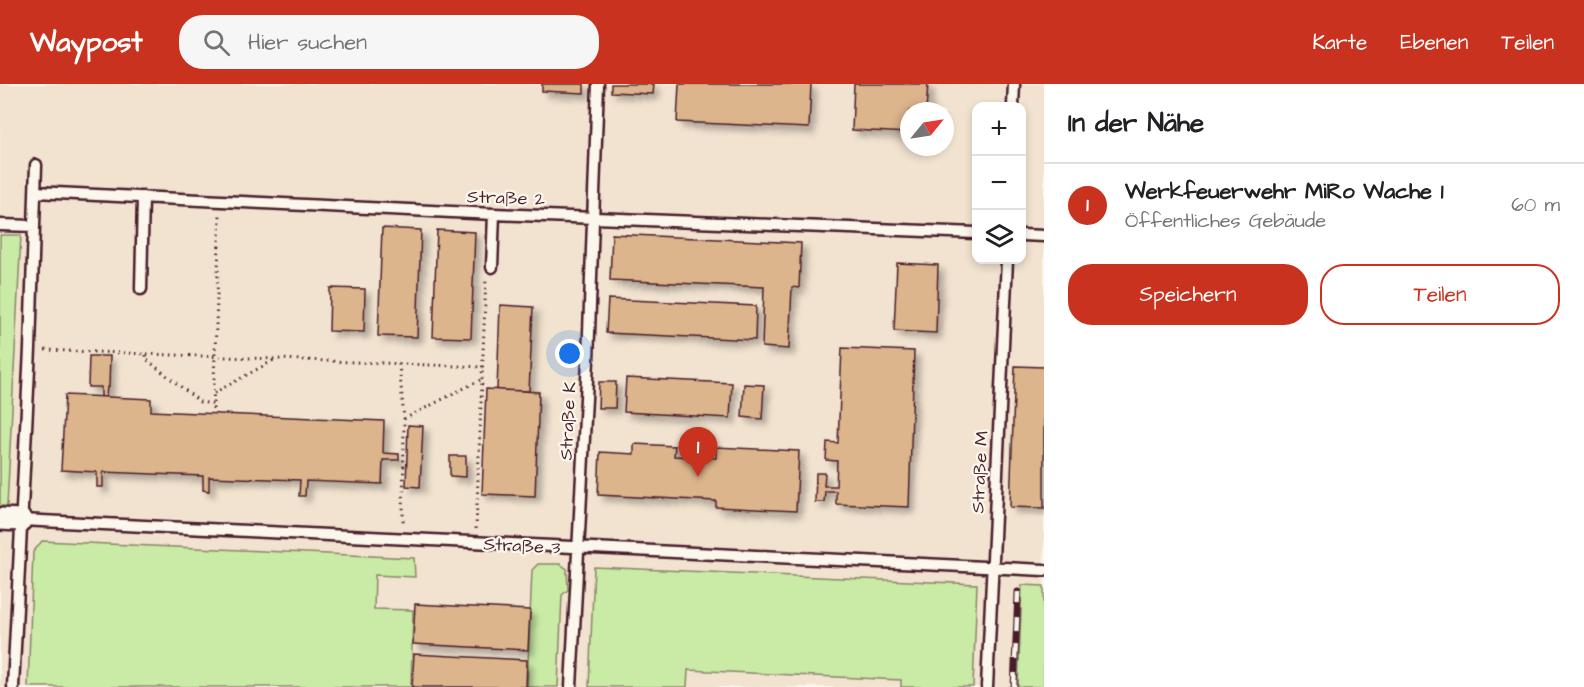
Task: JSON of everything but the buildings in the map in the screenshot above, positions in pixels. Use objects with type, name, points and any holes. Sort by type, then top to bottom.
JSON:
[{"type":"street","name":"Straße 3","points":[[0,519],[21,520]]},
{"type":"lane","name":"Straße K","points":[[571,687],[594,218],[598,84]]},
{"type":"lane","points":[[1013,102],[1014,84]]},
{"type":"lane","points":[[13,687],[30,349],[36,165]]},
{"type":"lane","name":"Straße 2","points":[[35,192],[494,214],[972,233]]},
{"type":"lane","points":[[141,289],[143,197]]},
{"type":"lane","points":[[492,267],[494,214]]},
{"type":"lane","points":[[0,225],[34,226]]},
{"type":"lane","points":[[1026,235],[1044,236]]},
{"type":"lane","name":"Straße M","points":[[987,687],[1007,264]]},
{"type":"lane","name":"Straße 3","points":[[21,520],[1044,570]]},
{"type":"path","points":[[146,355],[146,359],[200,402],[213,406],[221,201]]},
{"type":"path","points":[[476,543],[486,273],[492,267]]},
{"type":"path","points":[[30,349],[483,368]]},
{"type":"path","points":[[214,394],[275,359]]},
{"type":"path","points":[[399,364],[404,419],[402,539]]},
{"type":"path","points":[[404,419],[483,378]]},
{"type":"shaded area","points":[[0,84],[1044,84],[1044,687],[0,687]]},
{"type":"green space","points":[[0,235],[21,235],[7,506],[0,506]]},
{"type":"green space","points":[[42,541],[414,558],[415,577],[375,575],[374,609],[413,610],[411,687],[28,687],[33,552]]},
{"type":"green space","points":[[538,564],[560,564],[567,569],[568,590],[562,595],[558,687],[527,687],[532,570]]},
{"type":"green space","points":[[594,567],[977,584],[973,687],[901,687],[901,680],[688,670],[687,687],[589,687]]},
{"type":"green space","points":[[1022,585],[1044,586],[1044,687],[1018,687]]},
{"type":"railway","points":[[1014,687],[1018,592]]},
{"type":"place","name":"Werkfeuerwehr MiRo Wache 1","points":[[698,477]]}]
